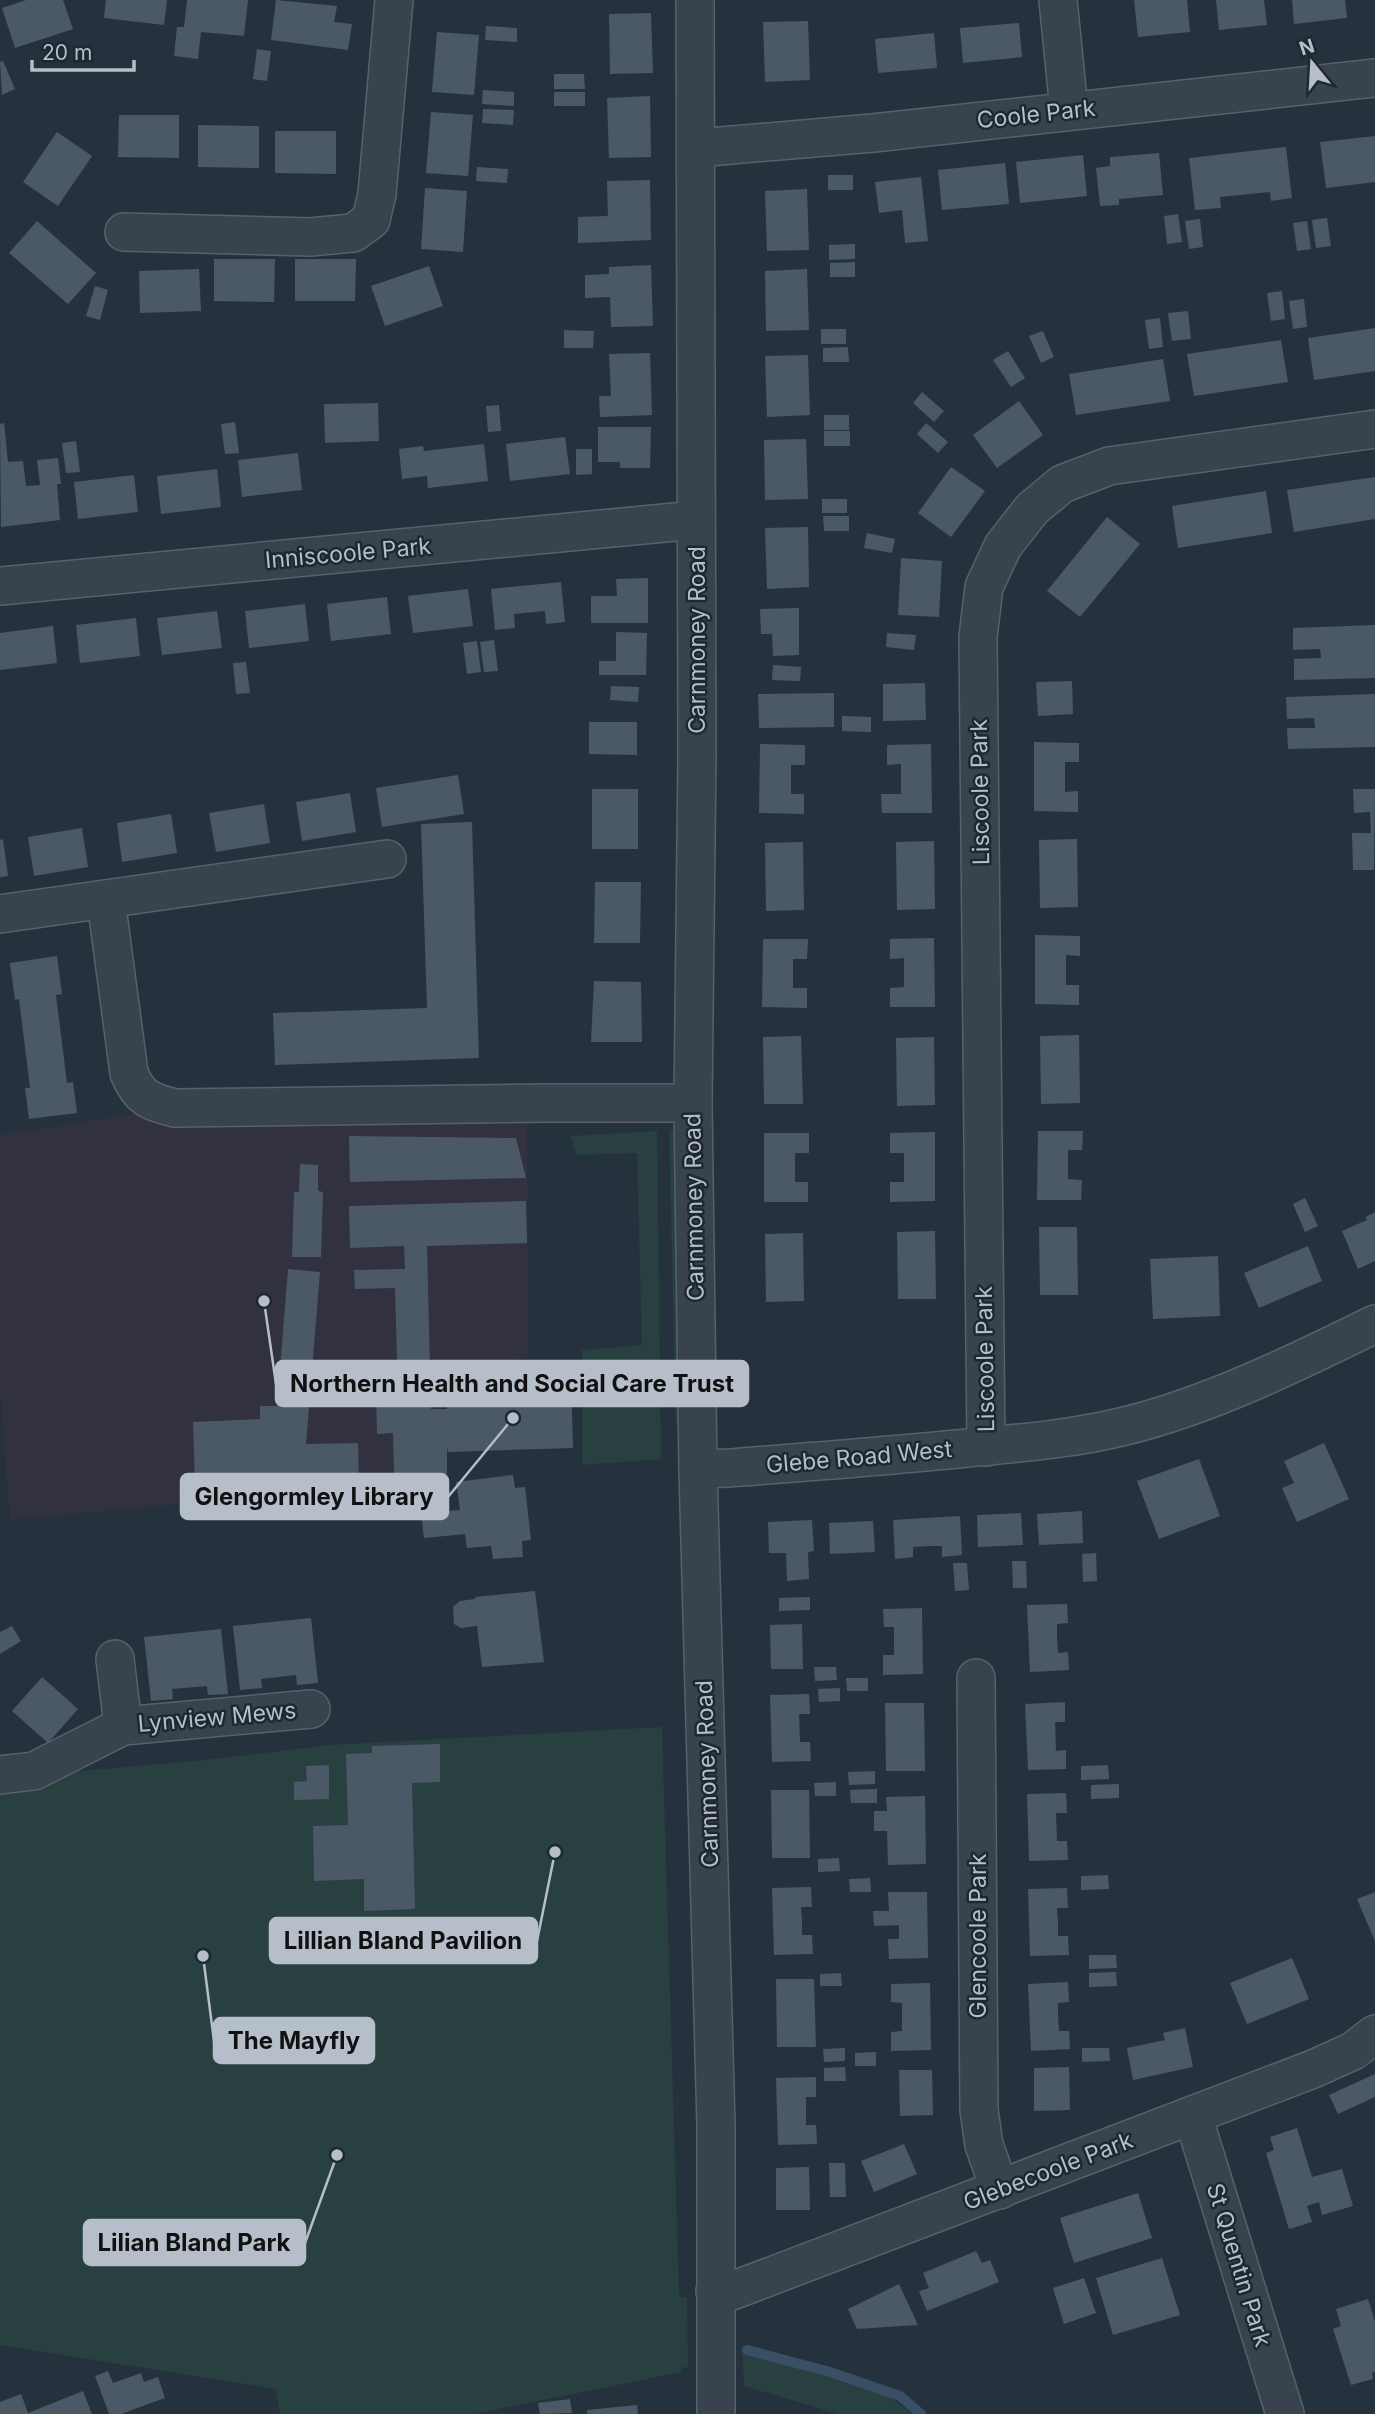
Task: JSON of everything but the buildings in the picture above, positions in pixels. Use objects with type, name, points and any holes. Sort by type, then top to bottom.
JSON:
[{"type":"street","points":[[124,232],[310,237],[353,233],[371,220],[377,194],[394,0]]},
{"type":"street","name":"Carnmoney Road","points":[[695,0],[697,755],[693,1103],[698,1469],[715,2112],[716,2414]]},
{"type":"street","points":[[1058,0],[1069,110]]},
{"type":"street","name":"Coole Park","points":[[697,148],[873,132],[1375,78]]},
{"type":"street","name":"Liscoole Park","points":[[986,1447],[978,637],[984,587],[1003,546],[1032,509],[1062,484],[1109,466],[1375,429]]},
{"type":"street","name":"Inniscoole Park","points":[[0,586],[696,520]]},
{"type":"street","points":[[0,914],[387,859]]},
{"type":"street","points":[[106,900],[129,1073],[135,1089],[152,1103],[175,1108],[693,1103]]},
{"type":"street","name":"Glebe Road West","points":[[698,1469],[986,1447],[1068,1438],[1126,1426],[1186,1408],[1312,1355],[1375,1324]]},
{"type":"street","name":"Lynview Mews","points":[[115,1659],[123,1726]]},
{"type":"street","name":"Glencoole Park","points":[[976,1678],[979,2110],[984,2145],[1000,2190]]},
{"type":"street","name":"Lynview Mews","points":[[0,1775],[34,1771],[123,1726],[311,1709]]},
{"type":"street","name":"Glebecoole Park","points":[[715,2291],[732,2291],[1193,2116],[1323,2065],[1353,2051],[1375,2034]]},
{"type":"street","name":"St Quentin Park","points":[[1193,2116],[1285,2414]]},
{"type":"shaded area","points":[[527,1104],[528,1358],[441,1367],[441,1479],[10,1520],[0,1389],[0,1135],[175,1108]]},
{"type":"green space","points":[[669,1127],[678,1139],[679,1412],[676,1431]]},
{"type":"green space","points":[[657,1131],[661,1459],[582,1465],[582,1350],[642,1345],[637,1153],[577,1155],[570,1136]]},
{"type":"green space","points":[[662,1727],[679,2296],[687,2298],[688,2367],[681,2368],[681,2372],[475,2414],[280,2414],[276,2389],[0,2345],[0,1778],[206,1760],[329,1745]]},
{"type":"green space","points":[[742,2350],[872,2384],[913,2414],[838,2414],[744,2386]]},
{"type":"waterway","points":[[747,2350],[830,2372],[900,2396],[921,2414]]},
{"type":"place","name":"Northern Health and Social Care Trust","points":[[264,1301]]},
{"type":"place","name":"Glengormley Library","points":[[513,1418]]},
{"type":"place","name":"Lillian Bland Pavilion","points":[[555,1852]]},
{"type":"place","name":"The Mayfly","points":[[203,1956]]},
{"type":"place","name":"Lilian Bland Park","points":[[337,2155]]}]
